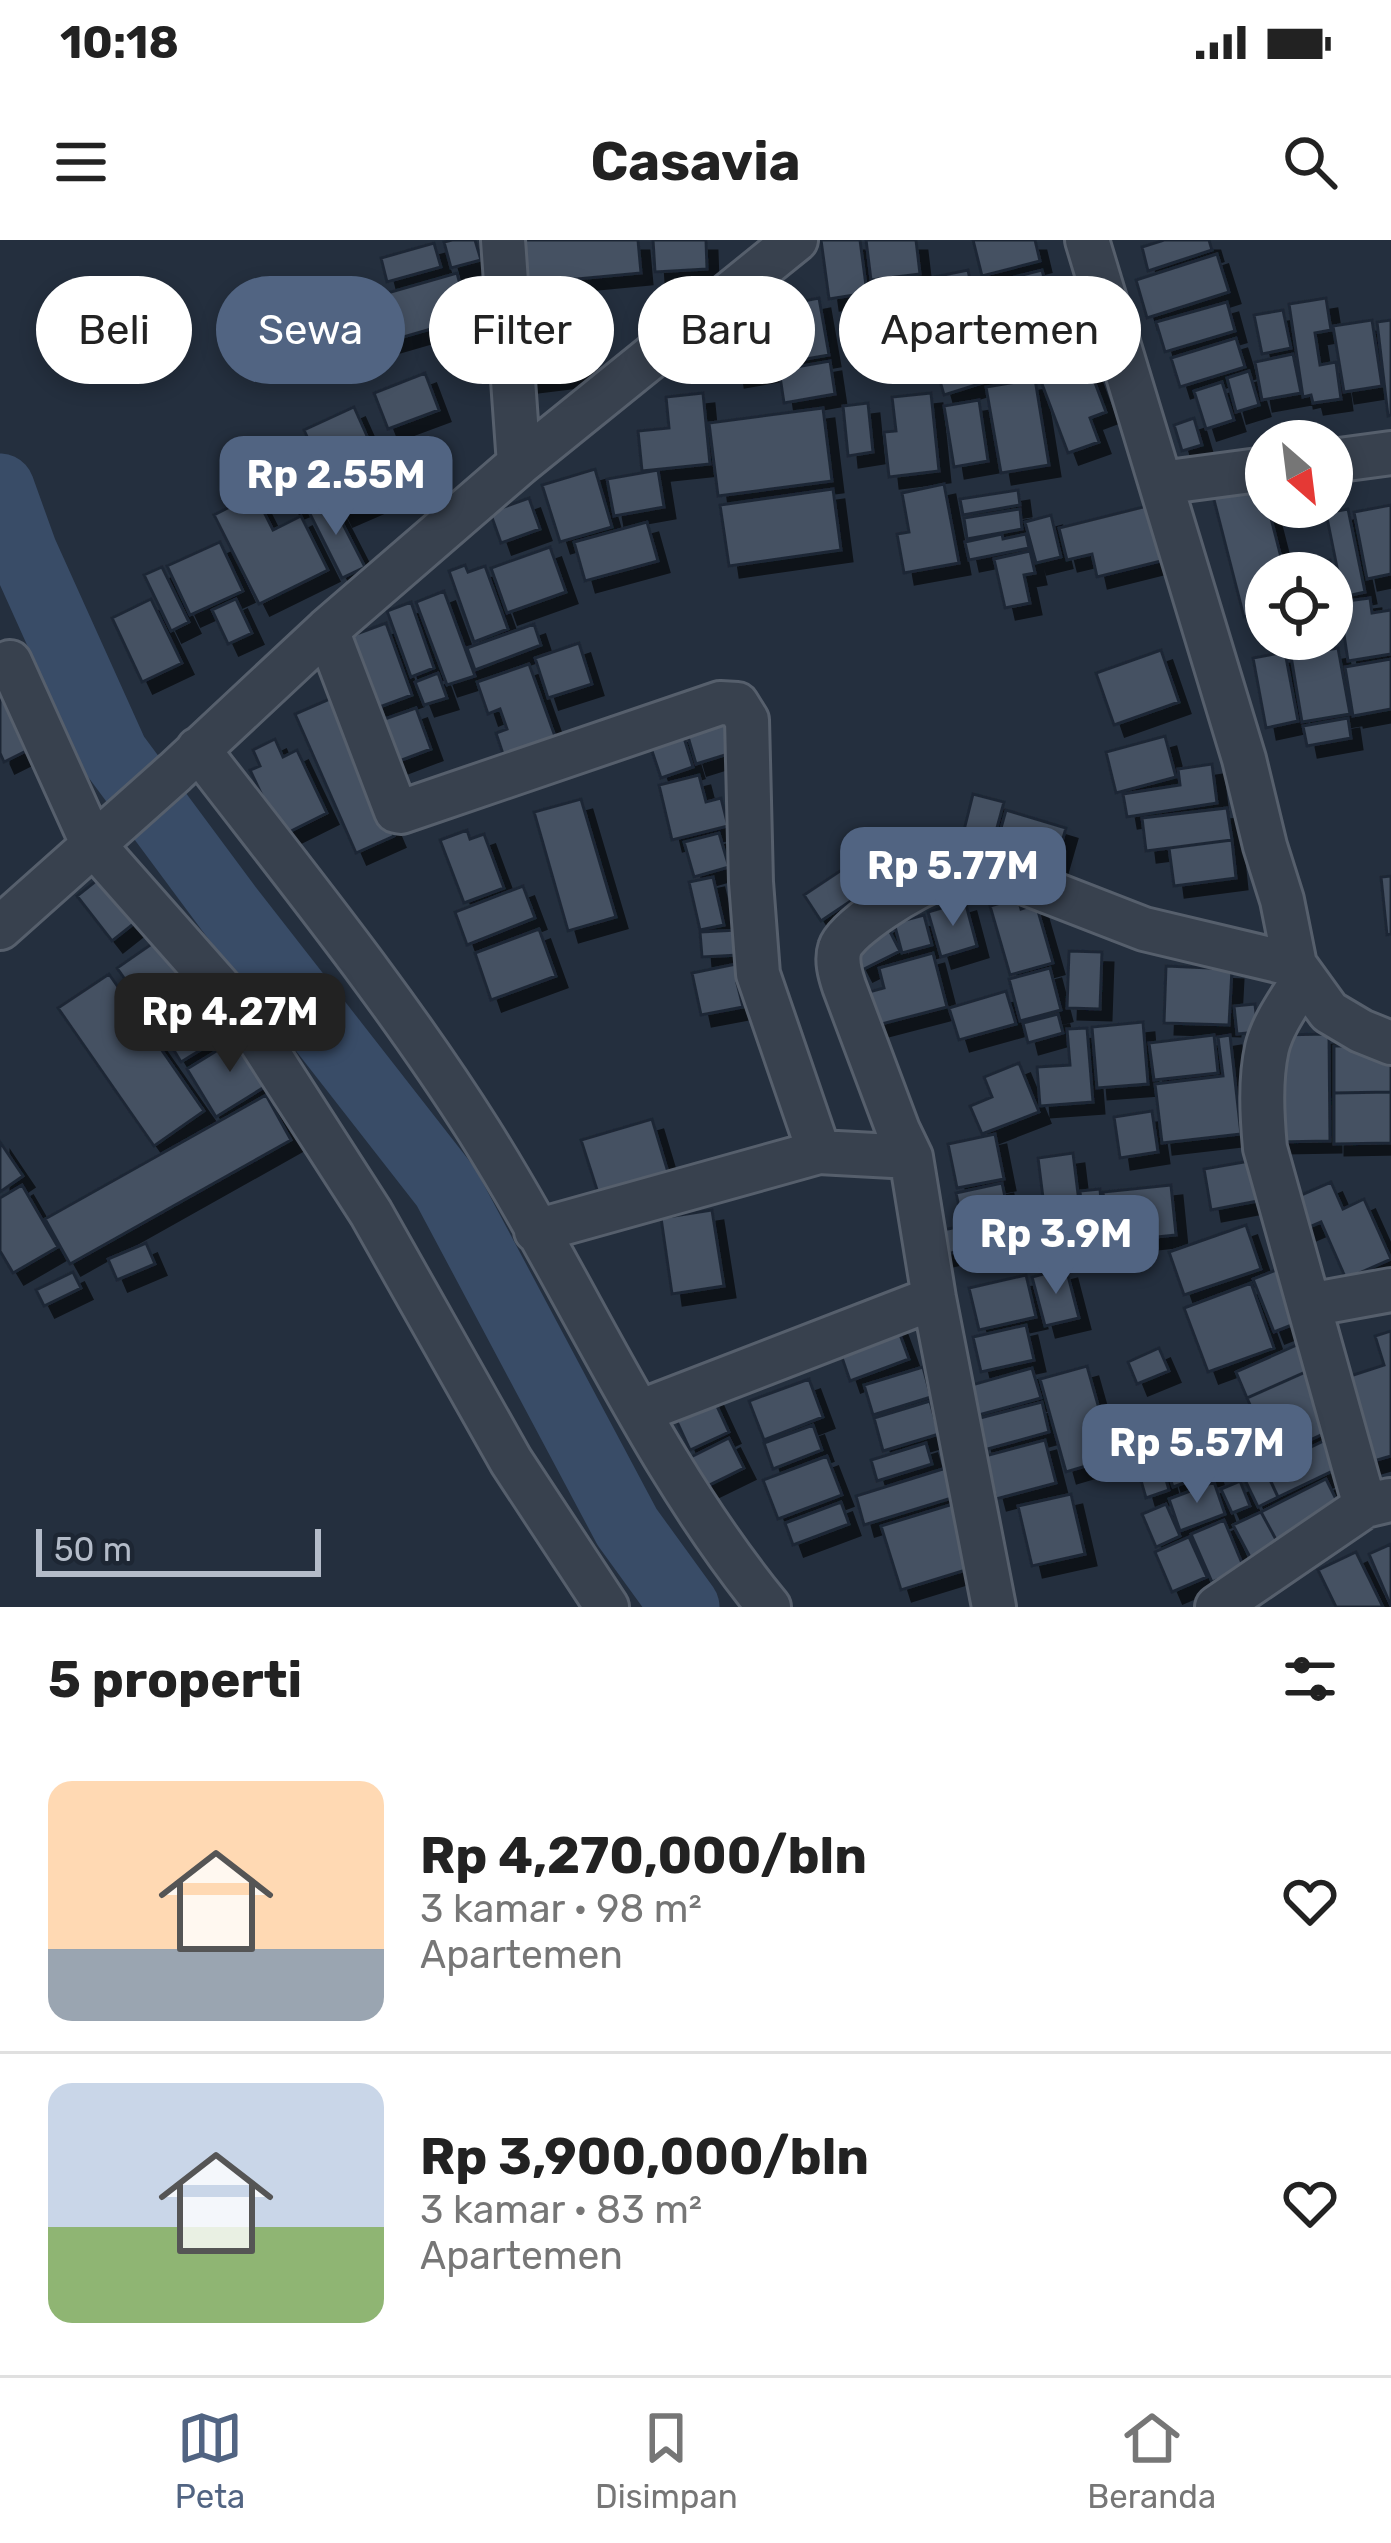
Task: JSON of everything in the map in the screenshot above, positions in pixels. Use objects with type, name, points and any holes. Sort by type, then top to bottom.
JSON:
[{"type":"street","points":[[503,240],[519,464]]},
{"type":"street","points":[[0,928],[327,630],[519,464],[796,240]]},
{"type":"street","points":[[1087,240],[1244,759],[1300,971],[1329,1012],[1391,1042]]},
{"type":"street","points":[[1353,458],[1391,453]]},
{"type":"street","points":[[1161,483],[1245,472]]},
{"type":"street","points":[[327,630],[400,812],[720,703],[737,704],[747,720],[758,974],[819,1152]]},
{"type":"street","points":[[10,662],[102,836],[243,1014],[371,1213],[511,1461],[607,1607]]},
{"type":"street","points":[[187,760],[404,1018],[481,1134],[639,1412],[741,1573],[769,1607]]},
{"type":"street","points":[[994,1607],[911,1157],[844,986],[839,951],[853,930],[926,883],[952,874],[1005,875],[1144,929],[1300,971]]},
{"type":"street","points":[[1216,1607],[1378,1503],[1309,1305],[1264,1148],[1268,1046],[1300,971]]},
{"type":"street","points":[[536,1231],[819,1152],[911,1157]]},
{"type":"street","points":[[1309,1305],[1391,1290]]},
{"type":"street","points":[[639,1412],[934,1298]]},
{"type":"building","points":[[475,240],[481,260],[451,268],[444,242]]},
{"type":"building","points":[[508,240],[638,240],[641,273],[512,276]]},
{"type":"building","points":[[653,240],[706,240],[707,269],[655,272]]},
{"type":"building","points":[[821,240],[860,240],[865,276],[839,276],[839,297],[829,299]]},
{"type":"building","points":[[866,240],[916,240],[920,274],[870,276]]},
{"type":"building","points":[[973,240],[1035,240],[1040,261],[982,276]]},
{"type":"building","points":[[1164,240],[1209,240],[1212,250],[1148,271],[1142,247]]},
{"type":"building","points":[[434,243],[441,267],[405,277],[386,276],[381,258]]},
{"type":"building","points":[[1217,254],[1229,292],[1147,318],[1141,278]]},
{"type":"building","points":[[968,270],[969,276],[939,276]]},
{"type":"building","points":[[429,281],[429,330],[405,337],[405,288]]},
{"type":"building","points":[[819,298],[829,355],[815,357],[815,299]]},
{"type":"building","points":[[1326,298],[1331,330],[1315,333],[1320,365],[1336,362],[1341,399],[1313,403],[1311,395],[1303,397],[1289,304]]},
{"type":"building","points":[[1227,302],[1235,331],[1165,352],[1156,322]]},
{"type":"building","points":[[1283,310],[1291,348],[1262,354],[1254,315]]},
{"type":"building","points":[[1372,320],[1382,386],[1344,392],[1333,326]]},
{"type":"building","points":[[1391,320],[1391,415],[1388,416],[1377,322]]},
{"type":"building","points":[[1236,338],[1245,367],[1180,387],[1171,358]]},
{"type":"building","points":[[1293,354],[1301,393],[1262,400],[1255,362]]},
{"type":"building","points":[[830,361],[835,394],[784,403],[781,384],[815,384],[815,364]]},
{"type":"building","points":[[1249,371],[1259,405],[1236,412],[1227,378]]},
{"type":"building","points":[[425,373],[439,410],[388,429],[374,393]]},
{"type":"building","points":[[1222,382],[1234,420],[1206,429],[1194,391]]},
{"type":"building","points":[[941,384],[979,384],[944,395]]},
{"type":"building","points":[[1036,384],[1049,465],[1001,473],[986,387]]},
{"type":"building","points":[[1042,384],[1095,384],[1106,412],[1090,418],[1099,442],[1068,453]]},
{"type":"building","points":[[703,393],[710,464],[642,471],[638,431],[669,428],[666,397]]},
{"type":"building","points":[[931,393],[939,471],[889,477],[884,432],[896,431],[892,397]]},
{"type":"building","points":[[979,400],[988,461],[954,467],[944,406]]},
{"type":"building","points":[[868,403],[873,452],[848,456],[843,406]]},
{"type":"building","points":[[354,407],[380,465],[330,487],[304,430]]},
{"type":"building","points":[[823,408],[832,481],[718,496],[709,423]]},
{"type":"building","points":[[1194,418],[1202,445],[1182,451],[1174,425]]},
{"type":"building","points":[[308,451],[326,493],[291,508],[274,466]]},
{"type":"building","points":[[383,468],[395,492],[342,515],[331,492]]},
{"type":"building","points":[[595,469],[612,527],[560,542],[542,485]]},
{"type":"building","points":[[658,470],[664,507],[614,516],[607,479]]},
{"type":"building","points":[[944,484],[959,563],[904,573],[897,534],[909,532],[902,493]]},
{"type":"building","points":[[1245,488],[1245,528],[1274,528],[1280,552],[1245,552],[1244,617],[1213,496]]},
{"type":"building","points":[[833,489],[841,550],[729,566],[720,505]]},
{"type":"building","points":[[1018,490],[1020,505],[963,515],[960,499]]},
{"type":"building","points":[[255,494],[273,530],[301,516],[328,570],[259,604],[214,515]]},
{"type":"building","points":[[329,497],[365,567],[342,578],[307,508]]},
{"type":"building","points":[[529,498],[540,529],[501,543],[490,512]]},
{"type":"building","points":[[1391,505],[1391,574],[1367,579],[1354,512]]},
{"type":"building","points":[[1147,506],[1161,561],[1097,577],[1092,554],[1067,560],[1059,528]]},
{"type":"building","points":[[1020,509],[1022,529],[967,539],[964,518]]},
{"type":"building","points":[[1051,515],[1061,557],[1036,563],[1025,522]]},
{"type":"building","points":[[647,522],[658,561],[585,581],[574,542]]},
{"type":"building","points":[[1329,528],[1352,528],[1365,592],[1353,595],[1353,552],[1334,552]]},
{"type":"building","points":[[1002,534],[1003,539],[1026,534],[1029,548],[969,560],[965,542]]},
{"type":"building","points":[[220,542],[243,591],[190,615],[167,566]]},
{"type":"building","points":[[550,547],[566,592],[507,613],[491,568]]},
{"type":"building","points":[[1030,551],[1035,573],[1024,575],[1030,603],[1005,608],[994,559]]},
{"type":"building","points":[[465,565],[468,572],[485,566],[508,629],[474,642],[449,571]]},
{"type":"building","points":[[162,567],[189,622],[171,631],[144,575]]},
{"type":"building","points":[[444,591],[475,676],[447,685],[416,602]]},
{"type":"building","points":[[1370,598],[1372,613],[1391,610],[1391,654],[1348,661],[1353,660],[1353,600]]},
{"type":"building","points":[[151,599],[182,663],[142,682],[112,618]]},
{"type":"building","points":[[236,599],[252,633],[228,644],[212,610]]},
{"type":"building","points":[[411,602],[434,668],[411,677],[387,611]]},
{"type":"building","points":[[386,623],[412,695],[377,708],[351,636]]},
{"type":"building","points":[[534,624],[541,645],[475,670],[467,648]]},
{"type":"building","points":[[579,643],[592,684],[548,698],[535,658]]},
{"type":"building","points":[[1161,650],[1179,702],[1114,725],[1096,673]]},
{"type":"building","points":[[1391,659],[1391,709],[1353,716],[1345,667]]},
{"type":"building","points":[[1253,660],[1287,660],[1298,721],[1266,728]]},
{"type":"building","points":[[1292,660],[1340,660],[1350,714],[1302,722]]},
{"type":"building","points":[[529,664],[556,739],[504,757],[496,733],[507,729],[500,709],[488,714],[477,682]]},
{"type":"building","points":[[438,673],[447,698],[424,705],[415,682]]},
{"type":"building","points":[[0,691],[26,751],[4,762],[0,753]]},
{"type":"building","points":[[334,697],[394,836],[356,853],[295,714]]},
{"type":"building","points":[[416,708],[431,749],[394,763],[379,721]]},
{"type":"building","points":[[728,717],[738,751],[696,764],[686,730]]},
{"type":"building","points":[[1348,718],[1351,738],[1307,746],[1303,726]]},
{"type":"building","points":[[682,731],[693,767],[661,778],[649,742]]},
{"type":"building","points":[[1165,736],[1176,777],[1116,793],[1106,752]]},
{"type":"building","points":[[275,739],[283,757],[297,750],[327,813],[281,836],[250,770],[260,766],[253,750]]},
{"type":"building","points":[[1212,764],[1217,803],[1127,817],[1123,794],[1180,785],[1178,769]]},
{"type":"building","points":[[699,775],[706,802],[721,798],[728,826],[672,840],[659,785]]},
{"type":"building","points":[[973,794],[1004,802],[991,850],[961,842]]},
{"type":"building","points":[[581,799],[616,917],[568,931],[534,812]]},
{"type":"building","points":[[1227,808],[1232,840],[1146,851],[1142,818]]},
{"type":"building","points":[[1006,810],[1066,828],[1055,866],[1034,859],[1031,868],[1009,862],[1012,851],[996,846]]},
{"type":"building","points":[[467,830],[470,839],[484,834],[504,888],[464,903],[440,840]]},
{"type":"building","points":[[719,833],[729,867],[694,877],[684,842]]},
{"type":"building","points":[[897,833],[921,868],[874,899],[867,890],[821,921],[804,895]]},
{"type":"building","points":[[1232,840],[1236,878],[1174,886],[1169,848]]},
{"type":"building","points":[[111,869],[146,914],[112,941],[77,896]]},
{"type":"building","points":[[1391,876],[1391,934],[1387,935],[1381,877]]},
{"type":"building","points":[[713,877],[724,925],[700,930],[689,882]]},
{"type":"building","points":[[523,886],[535,918],[467,945],[455,912]]},
{"type":"building","points":[[1018,898],[1021,909],[1036,904],[1053,963],[1010,975],[990,906]]},
{"type":"building","points":[[965,901],[977,946],[941,957],[928,912]]},
{"type":"building","points":[[924,915],[932,945],[902,953],[894,923]]},
{"type":"building","points":[[885,922],[900,951],[862,970],[847,941]]},
{"type":"building","points":[[539,929],[556,976],[491,1000],[475,953]]},
{"type":"building","points":[[738,930],[739,955],[702,957],[700,932]]},
{"type":"building","points":[[166,934],[197,977],[148,1012],[117,968]]},
{"type":"building","points":[[1069,951],[1102,952],[1100,1009],[1067,1008]]},
{"type":"building","points":[[933,953],[947,1007],[874,1026],[865,993],[884,988],[879,968]]},
{"type":"building","points":[[746,962],[750,981],[737,983],[743,1007],[701,1015],[692,973]]},
{"type":"building","points":[[1166,966],[1232,969],[1229,1025],[1164,1023]]},
{"type":"building","points":[[1050,968],[1061,1010],[1020,1021],[1009,979]]},
{"type":"building","points":[[109,974],[204,1111],[154,1146],[58,1008]]},
{"type":"building","points":[[204,982],[233,1030],[181,1062],[152,1014]]},
{"type":"building","points":[[1006,991],[1016,1024],[959,1040],[949,1008]]},
{"type":"building","points":[[1255,1004],[1258,1032],[1237,1034],[1234,1006]]},
{"type":"building","points":[[1058,1014],[1063,1033],[1028,1043],[1023,1023]]},
{"type":"building","points":[[1143,1022],[1148,1084],[1097,1088],[1092,1027]]},
{"type":"building","points":[[1087,1028],[1093,1102],[1040,1106],[1037,1067],[1070,1065],[1067,1029]]},
{"type":"building","points":[[244,1034],[274,1081],[216,1117],[187,1069]]},
{"type":"building","points":[[1329,1034],[1330,1141],[1276,1142],[1276,1035]]},
{"type":"building","points":[[1214,1035],[1218,1073],[1154,1080],[1149,1043]]},
{"type":"building","points":[[1230,1035],[1241,1134],[1162,1143],[1155,1084],[1223,1076],[1218,1037]]},
{"type":"building","points":[[1334,1046],[1391,1046],[1391,1092],[1334,1093]]},
{"type":"building","points":[[1019,1063],[1039,1112],[982,1134],[970,1106],[992,1097],[984,1077]]},
{"type":"building","points":[[1391,1092],[1391,1143],[1334,1144],[1334,1093]]},
{"type":"building","points":[[266,1095],[291,1140],[70,1264],[45,1219]]},
{"type":"building","points":[[1152,1111],[1158,1152],[1120,1158],[1114,1117]]},
{"type":"building","points":[[652,1119],[668,1172],[598,1193],[581,1140]]},
{"type":"building","points":[[995,1134],[1004,1179],[957,1188],[948,1144]]},
{"type":"building","points":[[0,1142],[23,1176],[0,1192]]},
{"type":"building","points":[[1073,1153],[1080,1210],[1045,1214],[1038,1158]]},
{"type":"building","points":[[1261,1159],[1268,1199],[1211,1210],[1204,1169]]},
{"type":"building","points":[[1331,1182],[1343,1209],[1364,1199],[1391,1259],[1346,1279],[1321,1222],[1298,1232],[1285,1202]]},
{"type":"building","points":[[1002,1183],[1014,1239],[942,1255],[937,1231],[963,1226],[956,1193]]},
{"type":"building","points":[[22,1185],[58,1247],[13,1273],[0,1251],[0,1198]]},
{"type":"building","points":[[1171,1185],[1176,1235],[1108,1242],[1103,1192]]},
{"type":"building","points":[[1100,1189],[1105,1243],[1089,1244],[1090,1252],[1047,1256],[1045,1239],[1084,1234],[1080,1191]]},
{"type":"building","points":[[712,1210],[724,1286],[672,1294],[661,1218]]},
{"type":"building","points":[[1246,1225],[1261,1269],[1184,1295],[1169,1252]]},
{"type":"building","points":[[146,1243],[155,1264],[117,1280],[108,1259]]},
{"type":"building","points":[[1066,1268],[1079,1318],[1045,1326],[1032,1277]]},
{"type":"building","points":[[1281,1268],[1302,1321],[1274,1332],[1253,1279]]},
{"type":"building","points":[[73,1272],[81,1288],[44,1306],[36,1290]]},
{"type":"building","points":[[1026,1275],[1036,1317],[979,1330],[969,1288]]},
{"type":"building","points":[[1251,1283],[1274,1348],[1208,1372],[1184,1308]]},
{"type":"building","points":[[895,1321],[909,1359],[850,1381],[837,1343]]},
{"type":"building","points":[[1026,1325],[1034,1360],[981,1372],[973,1337]]},
{"type":"building","points":[[1391,1331],[1391,1456],[1367,1463],[1341,1379],[1384,1365],[1375,1336]]},
{"type":"building","points":[[1299,1344],[1310,1370],[1247,1398],[1236,1372]]},
{"type":"building","points":[[1159,1348],[1169,1371],[1137,1384],[1128,1362]]},
{"type":"building","points":[[1087,1366],[1113,1458],[1066,1472],[1040,1379]]},
{"type":"building","points":[[923,1367],[931,1397],[873,1415],[864,1385]]},
{"type":"building","points":[[1032,1368],[1041,1398],[975,1416],[968,1386]]},
{"type":"building","points":[[1310,1370],[1336,1428],[1273,1457],[1247,1398]]},
{"type":"building","points":[[809,1379],[823,1417],[764,1440],[749,1401]]},
{"type":"building","points":[[710,1391],[729,1432],[690,1450],[671,1409]]},
{"type":"building","points":[[930,1401],[939,1434],[883,1451],[874,1418]]},
{"type":"building","points":[[1042,1402],[1049,1432],[984,1450],[976,1419]]},
{"type":"building","points":[[813,1425],[822,1450],[773,1469],[764,1443]]},
{"type":"building","points":[[1332,1437],[1345,1465],[1278,1497],[1265,1469]]},
{"type":"building","points":[[729,1438],[744,1468],[699,1490],[685,1460]]},
{"type":"building","points":[[1154,1439],[1169,1490],[1146,1498],[1131,1446]]},
{"type":"building","points":[[1045,1440],[1056,1483],[996,1499],[985,1456]]},
{"type":"building","points":[[1202,1441],[1212,1473],[1173,1487],[1162,1454]]},
{"type":"building","points":[[926,1443],[932,1464],[877,1481],[871,1460]]},
{"type":"building","points":[[827,1456],[842,1495],[778,1519],[763,1480]]},
{"type":"building","points":[[946,1468],[955,1497],[864,1525],[856,1496]]},
{"type":"building","points":[[1265,1469],[1278,1497],[1258,1507],[1244,1478]]},
{"type":"building","points":[[1326,1479],[1343,1513],[1279,1545],[1261,1512]]},
{"type":"building","points":[[1240,1481],[1250,1506],[1232,1513],[1221,1489]]},
{"type":"building","points":[[1214,1482],[1225,1514],[1180,1531],[1169,1499]]},
{"type":"building","points":[[1071,1494],[1085,1554],[1032,1566],[1018,1506]]},
{"type":"building","points":[[963,1501],[982,1565],[901,1590],[881,1526]]},
{"type":"building","points":[[841,1502],[849,1524],[793,1545],[785,1523]]},
{"type":"building","points":[[1166,1504],[1180,1536],[1156,1547],[1142,1514]]},
{"type":"building","points":[[1261,1512],[1279,1545],[1251,1559],[1233,1525]]},
{"type":"building","points":[[1224,1520],[1244,1568],[1212,1582],[1191,1534]]},
{"type":"building","points":[[1189,1537],[1207,1577],[1172,1592],[1155,1552]]},
{"type":"building","points":[[1391,1544],[1391,1606],[1369,1554]]},
{"type":"building","points":[[1356,1552],[1383,1607],[1336,1607],[1318,1570]]},
{"type":"waterway","points":[[0,488],[23,552],[114,754],[446,1187],[627,1527],[685,1607]]}]
